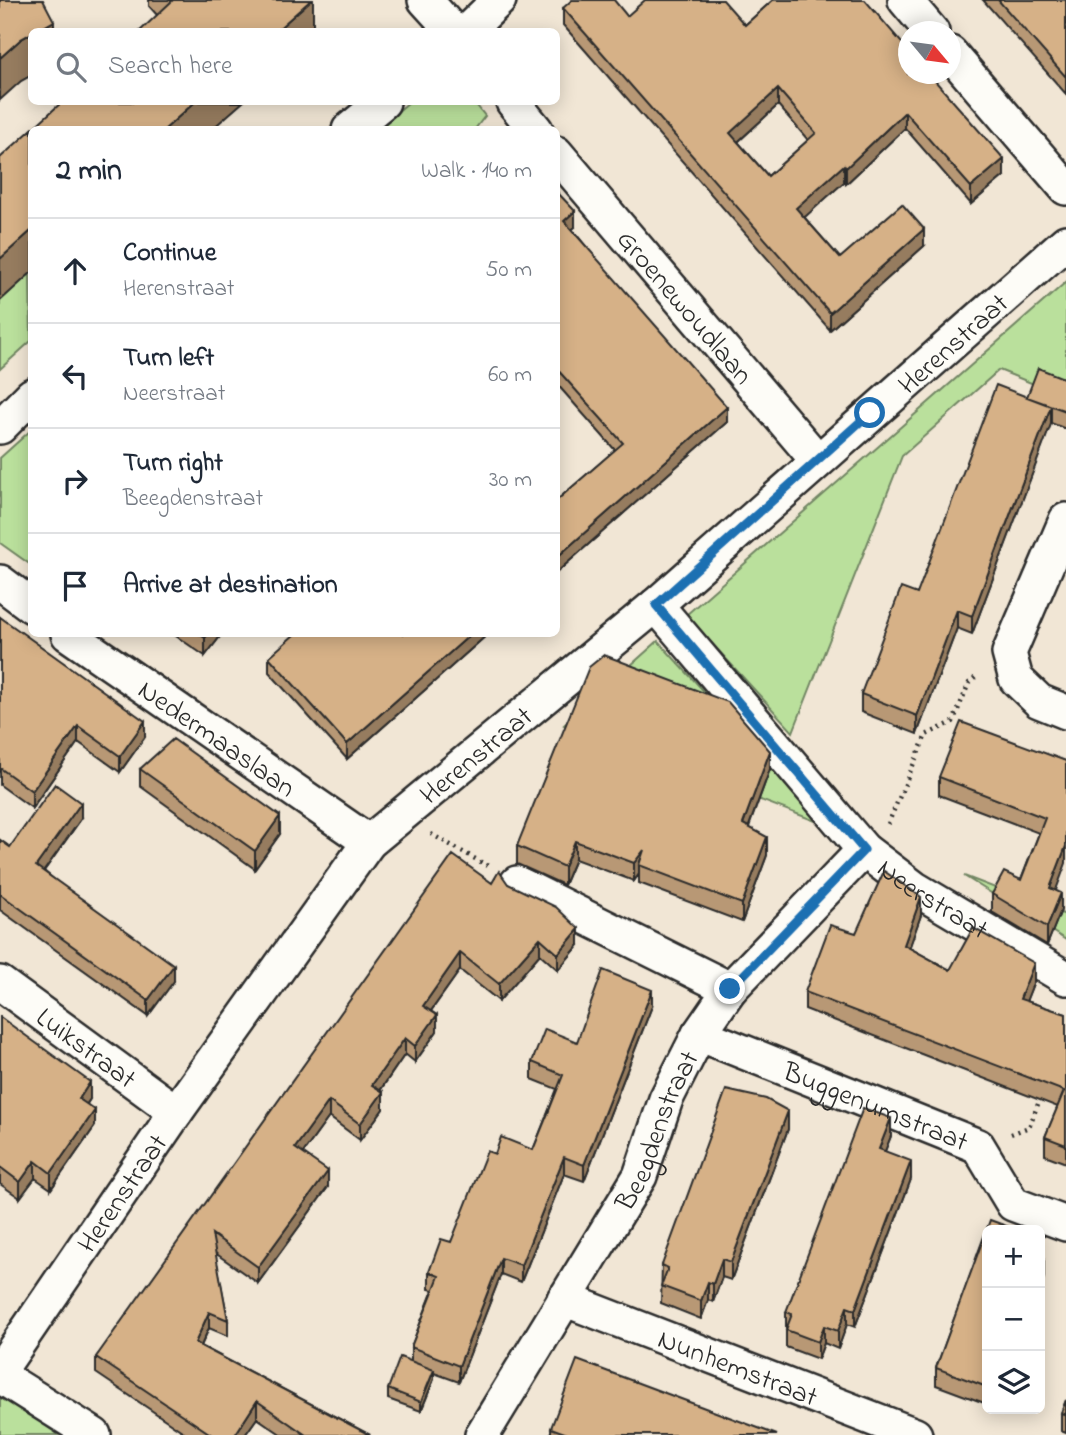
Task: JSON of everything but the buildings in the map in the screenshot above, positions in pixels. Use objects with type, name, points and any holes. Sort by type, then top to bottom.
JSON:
[{"type":"street","points":[[425,0],[450,28]]},
{"type":"street","points":[[470,28],[499,0]]},
{"type":"street","points":[[905,0],[923,21]]},
{"type":"street","points":[[961,66],[1066,188]]},
{"type":"street","points":[[354,126],[379,105]]},
{"type":"street","name":"Groenewoudlaan","points":[[560,158],[817,460]]},
{"type":"street","name":"Herenstraat","points":[[0,1370],[176,1112],[369,842],[656,605],[1066,242]]},
{"type":"street","points":[[0,427],[28,399]]},
{"type":"street","points":[[1066,520],[1009,653],[1016,679],[1040,701],[1066,712]]},
{"type":"street","points":[[0,582],[28,603]]},
{"type":"street","name":"Neerstraat","points":[[656,605],[864,850],[914,888],[1066,978]]},
{"type":"street","name":"Nedermaaslaan","points":[[89,640],[369,842]]},
{"type":"street","name":"Beegdenstraat","points":[[482,1435],[640,1176],[666,1099],[699,1034],[730,989],[864,850]]},
{"type":"street","points":[[517,883],[730,989]]},
{"type":"street","name":"Luikstraat","points":[[0,983],[176,1112]]},
{"type":"street","name":"Buggenumstraat","points":[[699,1034],[978,1146],[1013,1204],[1066,1224]]},
{"type":"street","name":"Nunhemstraat","points":[[564,1299],[915,1435]]},
{"type":"street","points":[[0,1376],[94,1435]]},
{"type":"path","points":[[864,850],[891,822],[926,735],[953,722],[969,683],[1009,653]]},
{"type":"path","points":[[400,816],[517,883]]},
{"type":"path","points":[[978,1146],[1029,1127],[1043,1092]]},
{"type":"green space","points":[[405,105],[476,105],[485,116],[477,126],[381,126]]},
{"type":"green space","points":[[28,275],[28,344],[0,369],[0,301]]},
{"type":"green space","points":[[1066,282],[1066,397],[999,370],[902,456],[793,732],[686,615]]},
{"type":"green space","points":[[28,433],[28,563],[0,543],[0,458]]},
{"type":"green space","points":[[658,641],[826,825],[564,725]]},
{"type":"green space","points":[[964,876],[1066,915],[1066,940]]},
{"type":"green space","points":[[0,1393],[59,1435],[0,1435]]},
{"type":"route","points":[[730,989],[864,850],[656,605],[870,413]]}]
